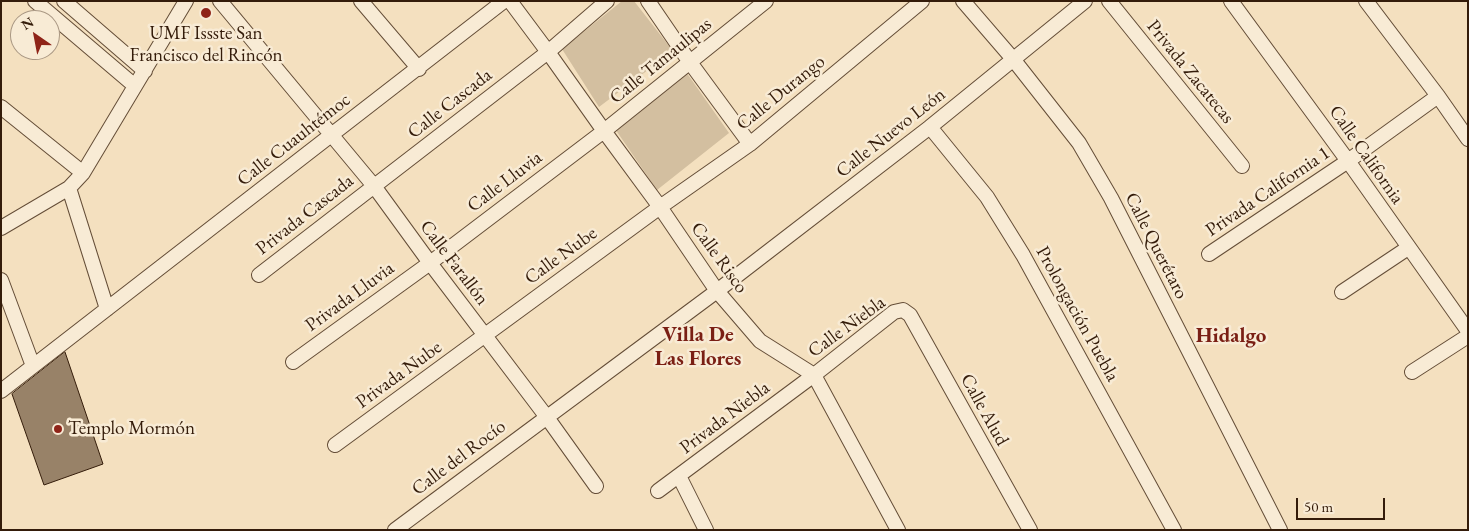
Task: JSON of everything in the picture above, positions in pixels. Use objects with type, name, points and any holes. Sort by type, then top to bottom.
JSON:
[{"type":"street","points":[[35,1],[135,86]]},
{"type":"street","points":[[64,1],[145,71]]},
{"type":"street","points":[[1,228],[69,188],[83,173],[186,1]]},
{"type":"street","name":"Calle Farallón","points":[[220,1],[374,186],[596,486]]},
{"type":"street","points":[[361,1],[419,69]]},
{"type":"street","name":"Calle Cuauhtémoc","points":[[1,391],[332,134],[419,69],[504,1]]},
{"type":"street","name":"Calle Risco","points":[[510,1],[660,208],[717,291],[760,341],[814,375],[898,530]]},
{"type":"street","name":"Calle Cascada","points":[[374,186],[548,52],[607,1]]},
{"type":"street","points":[[648,1],[689,62],[750,144]]},
{"type":"street","name":"Calle Tamaulipas","points":[[604,131],[766,1]]},
{"type":"street","name":"Calle Durango","points":[[660,208],[750,144],[922,1]]},
{"type":"street","name":"Calle Querétaro","points":[[964,1],[1079,143],[1111,198],[1280,530]]},
{"type":"street","name":"Calle Nuevo León","points":[[546,416],[717,291],[930,127],[1085,1]]},
{"type":"street","name":"Privada Zacatecas","points":[[1109,1],[1242,166]]},
{"type":"street","name":"Calle California","points":[[1231,1],[1348,161],[1468,331]]},
{"type":"street","points":[[1366,1],[1468,139]]},
{"type":"street","name":"Privada California 1","points":[[1209,254],[1348,161],[1438,96]]},
{"type":"street","points":[[1,107],[83,173]]},
{"type":"street","name":"Prolongación Puebla","points":[[930,127],[986,197],[1023,255],[1174,530]]},
{"type":"street","name":"Calle Lluvia","points":[[430,263],[604,131]]},
{"type":"street","name":"Privada Cascada","points":[[259,275],[374,186]]},
{"type":"street","points":[[69,188],[107,310]]},
{"type":"street","name":"Calle Nube","points":[[485,335],[660,208]]},
{"type":"street","points":[[1342,292],[1408,248]]},
{"type":"street","name":"Privada Lluvia","points":[[293,362],[430,263]]},
{"type":"street","points":[[1,280],[33,366]]},
{"type":"street","name":"Calle Niebla","points":[[814,375],[894,312],[903,310]]},
{"type":"street","name":"Calle Alud","points":[[903,310],[910,315],[1030,530]]},
{"type":"street","name":"Privada Nube","points":[[335,446],[485,335]]},
{"type":"street","points":[[1412,372],[1468,336]]},
{"type":"street","name":"Privada Niebla","points":[[658,491],[814,375]]},
{"type":"street","name":"Calle del Rocío","points":[[395,530],[546,416]]},
{"type":"street","points":[[679,476],[706,530]]},
{"type":"shaded area","points":[[622,1],[634,1],[673,51],[599,107],[562,49]]},
{"type":"shaded area","points":[[684,69],[729,133],[657,190],[613,126]]},
{"type":"building","name":"Templo Mormón","points":[[65,352],[103,464],[44,485],[12,394]]},
{"type":"place","name":"UMF Issste San Francisco del Rincón","points":[[206,13]]},
{"type":"place","name":"Templo Mormón","points":[[58,429]]},
{"type":"district","name":"Hidalgo","points":[[1231,336]]},
{"type":"district","name":"Villa De Las Flores","points":[[698,347]]}]
